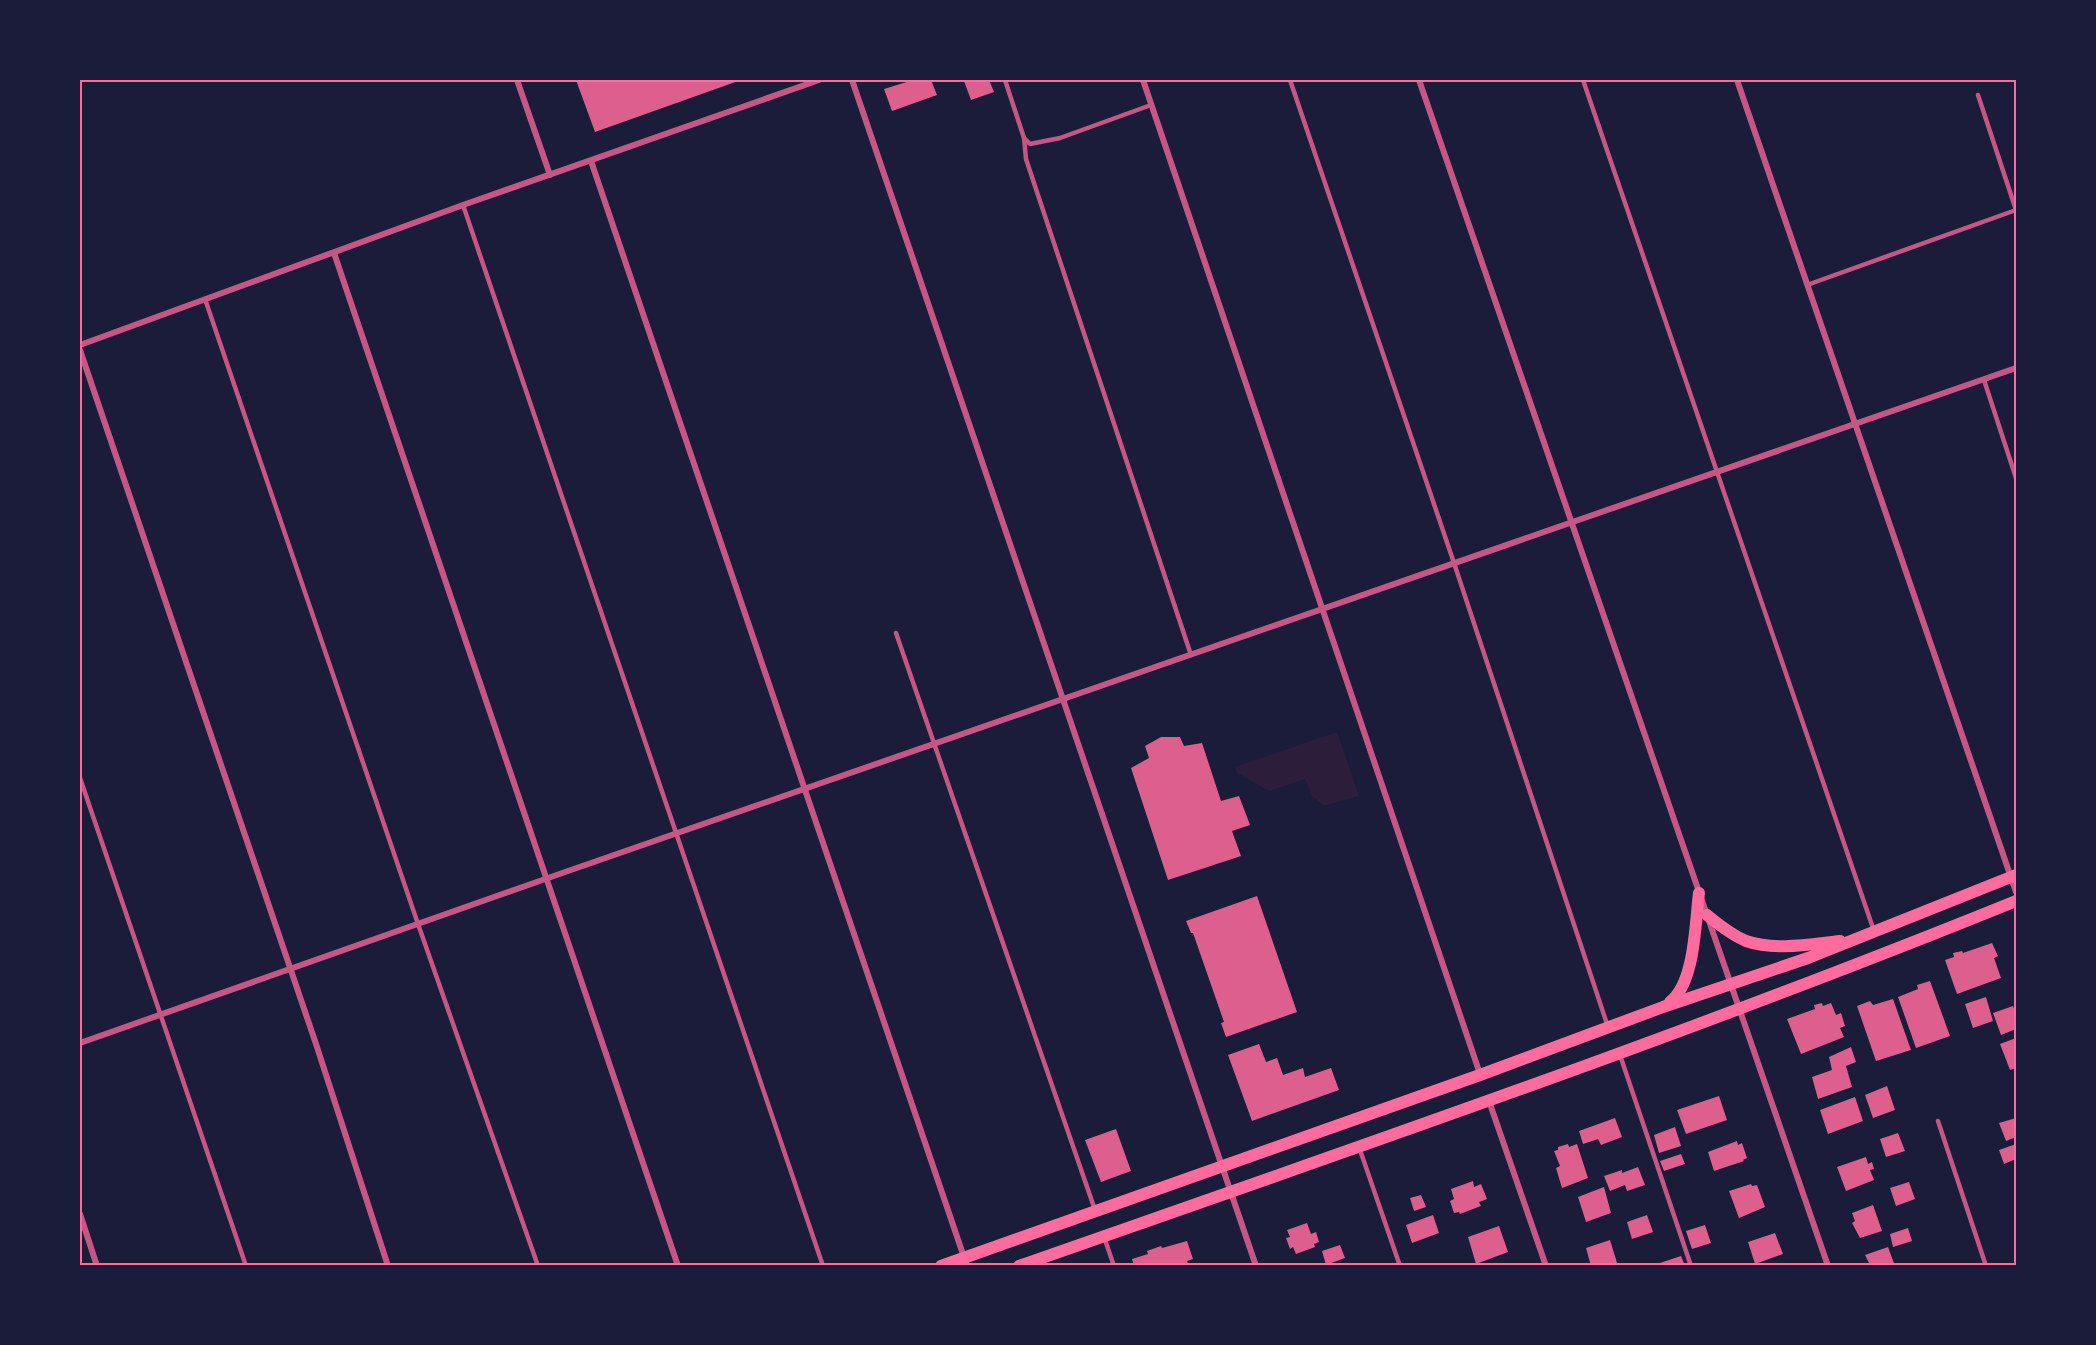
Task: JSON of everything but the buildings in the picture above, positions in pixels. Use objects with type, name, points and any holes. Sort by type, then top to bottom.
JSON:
[{"type":"main road","points":[[941,1266],[966,1261],[1095,1210],[1808,958],[2014,876]]},
{"type":"main road","points":[[1664,1007],[1680,994],[1687,977],[1699,893]]},
{"type":"main road","points":[[1019,1266],[1740,1010],[2016,901]]},
{"type":"main road","points":[[1707,915],[1744,940],[1765,945],[1796,945],[1856,939]]},
{"type":"street","points":[[516,80],[550,175]]},
{"type":"street","points":[[80,345],[819,80]]},
{"type":"street","points":[[852,80],[1256,1266]]},
{"type":"street","points":[[1143,80],[1480,1075]]},
{"type":"street","points":[[1419,80],[1828,1266]]},
{"type":"street","points":[[1737,80],[2014,876],[2016,892]]},
{"type":"street","points":[[591,161],[966,1261]]},
{"type":"street","points":[[334,253],[678,1266]]},
{"type":"street","points":[[80,350],[388,1266]]},
{"type":"street","points":[[80,1043],[2016,368]]},
{"type":"street","points":[[1489,1101],[1546,1266]]},
{"type":"street","points":[[80,1214],[97,1266]]},
{"type":"lane","points":[[1005,80],[1024,138],[1026,159],[1191,655]]},
{"type":"lane","points":[[1290,80],[1609,1027]]},
{"type":"lane","points":[[1583,80],[1875,931]]},
{"type":"lane","points":[[1807,285],[2016,210],[1978,95]]},
{"type":"lane","points":[[1024,138],[1030,144],[1060,138],[1151,105]]},
{"type":"lane","points":[[464,206],[823,1266]]},
{"type":"lane","points":[[205,299],[418,924],[538,1266]]},
{"type":"lane","points":[[1984,380],[2016,478]]},
{"type":"lane","points":[[896,633],[1095,1210]]},
{"type":"lane","points":[[80,778],[246,1266]]},
{"type":"lane","points":[[1619,1053],[1691,1266]]},
{"type":"lane","points":[[1938,1122],[1986,1266]]},
{"type":"lane","points":[[1359,1147],[1400,1266]]},
{"type":"lane","points":[[1104,1236],[1114,1266]]},
{"type":"shaded area","points":[[1337,732],[1359,796],[1324,806],[1312,796],[1305,779],[1269,791],[1237,773],[1235,767]]}]
